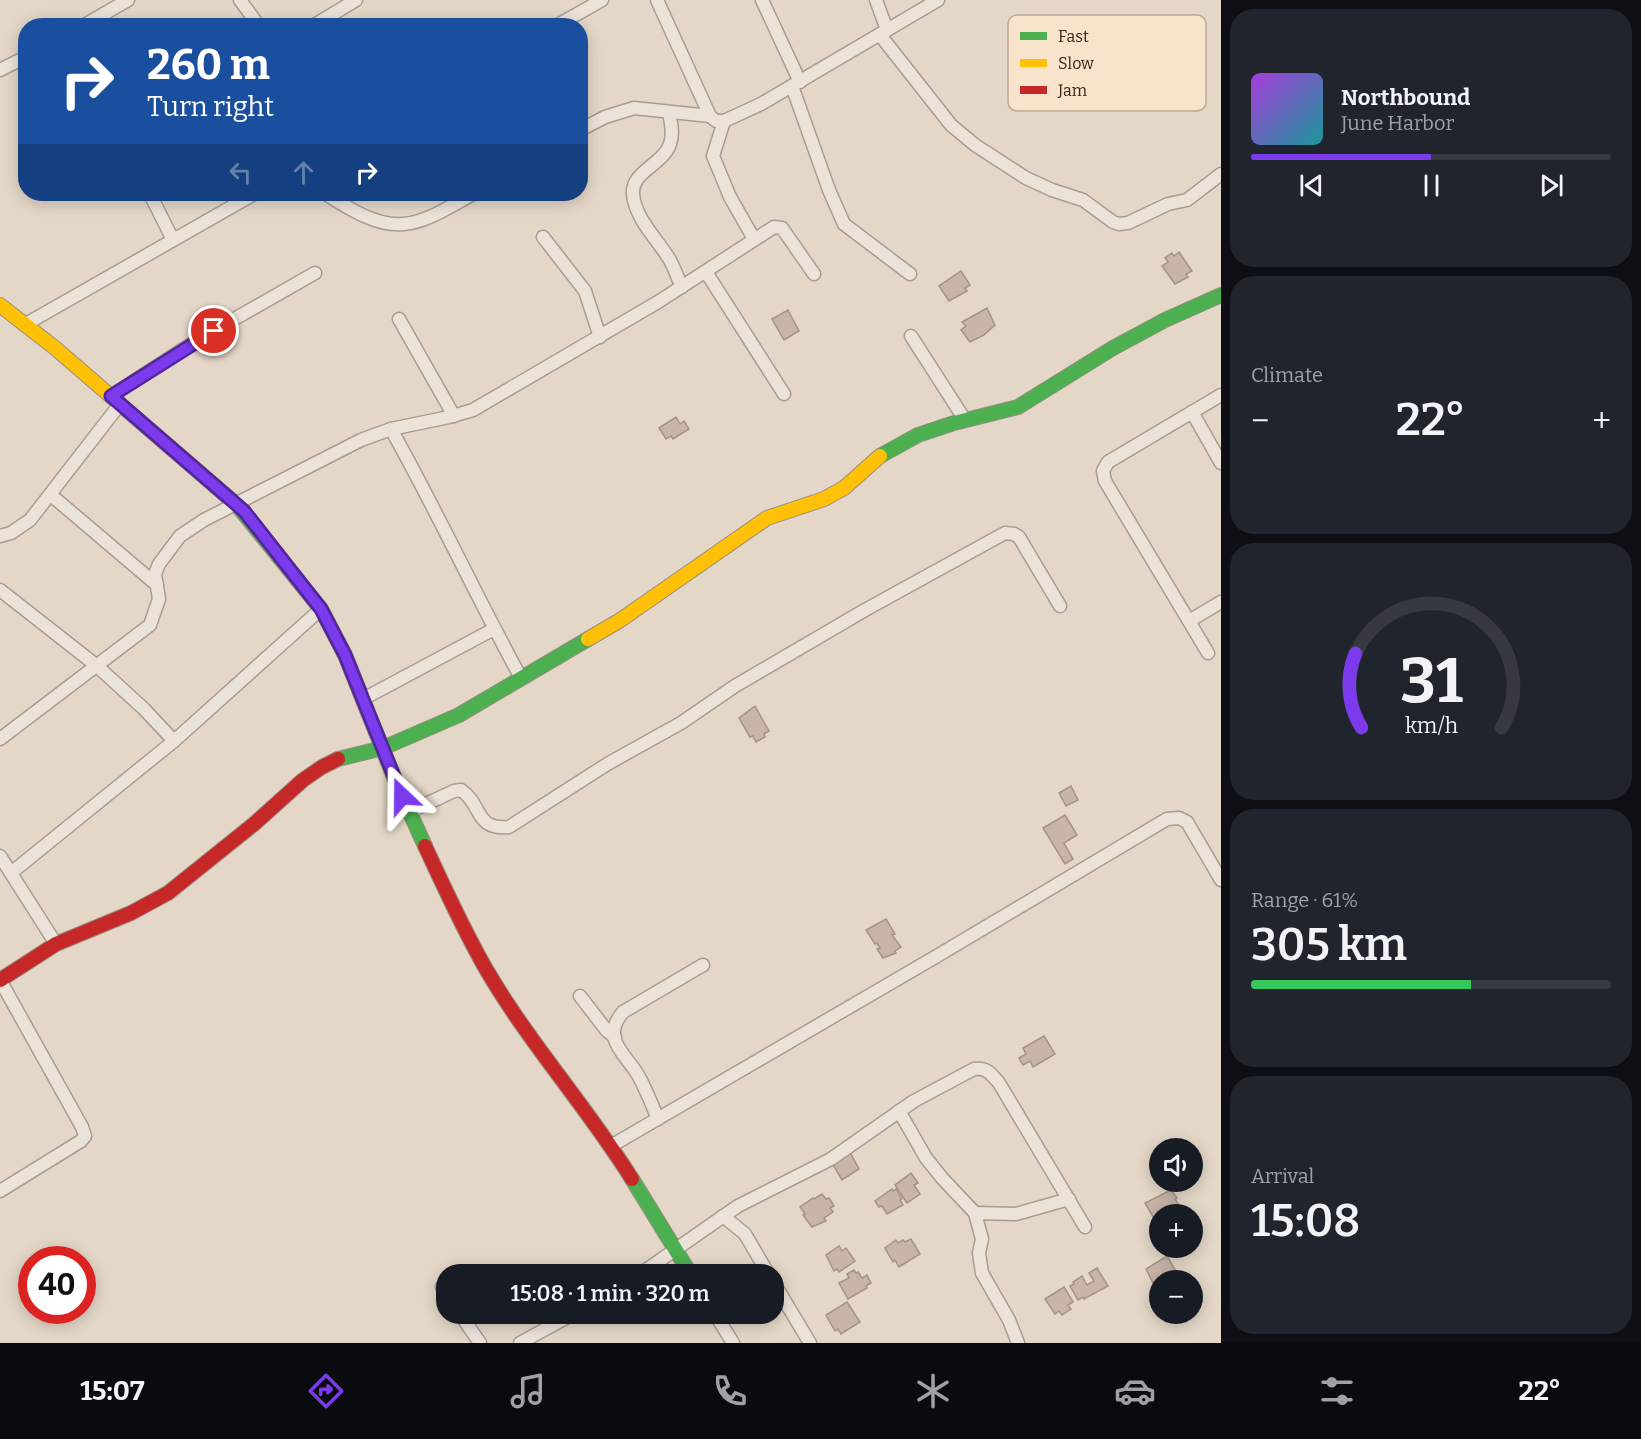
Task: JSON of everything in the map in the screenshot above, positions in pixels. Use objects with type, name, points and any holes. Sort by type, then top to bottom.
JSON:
[{"type":"street","points":[[97,18],[128,0]]},
{"type":"street","points":[[240,0],[253,18]]},
{"type":"street","points":[[326,18],[356,0]]},
{"type":"street","points":[[570,18],[602,0]]},
{"type":"street","points":[[657,0],[710,116],[717,121],[724,121],[761,104],[938,0]]},
{"type":"street","points":[[762,0],[796,84],[830,190],[844,224],[910,274]]},
{"type":"street","points":[[876,0],[883,32],[951,125],[975,145],[1026,178],[1052,190],[1083,200],[1113,222],[1128,223],[1168,204],[1187,200],[1221,174]]},
{"type":"street","points":[[0,70],[18,61]]},
{"type":"street","points":[[588,126],[605,117],[634,108],[710,116]]},
{"type":"street","points":[[669,113],[672,131],[667,151],[639,177],[634,183],[633,191],[634,202],[639,214],[670,259],[682,287]]},
{"type":"street","points":[[724,121],[713,156],[730,197],[754,239]]},
{"type":"street","points":[[154,201],[173,240]]},
{"type":"street","points":[[26,324],[242,201]]},
{"type":"street","points":[[337,201],[371,218],[404,224],[424,219],[459,201]]},
{"type":"street","points":[[0,739],[150,625],[159,599],[155,574],[159,564],[180,536],[204,520],[360,440],[391,429],[473,410],[600,337],[774,227],[782,228],[814,274]]},
{"type":"street","points":[[543,237],[585,291],[600,337]]},
{"type":"street","points":[[706,272],[784,394]]},
{"type":"street","points":[[0,536],[11,533],[30,520],[51,495],[116,400],[194,342],[315,273]]},
{"type":"street","points":[[0,1191],[81,1141],[85,1136],[0,980],[56,944],[123,917],[168,893],[254,824],[303,780],[322,767],[341,758],[383,748],[459,715],[619,621],[767,518],[824,500],[844,488],[876,458],[895,446],[918,435],[965,420],[1018,407],[1113,348],[1165,320],[1221,295]]},
{"type":"street","points":[[0,305],[26,324],[236,504],[321,609],[345,655],[437,872],[486,969],[550,1065],[611,1146],[684,1264]]},
{"type":"street","points":[[399,320],[454,416]]},
{"type":"street","points":[[911,336],[965,420]]},
{"type":"street","points":[[1208,653],[1106,481],[1103,471],[1108,462],[1221,395]]},
{"type":"street","points":[[1192,412],[1221,463]]},
{"type":"street","points":[[391,429],[423,486],[521,678]]},
{"type":"street","points":[[51,495],[157,585]]},
{"type":"street","points":[[410,812],[454,791],[461,790],[467,794],[489,825],[498,828],[509,827],[609,763],[681,723],[735,686],[865,610],[1005,533],[1019,537],[1060,606]]},
{"type":"street","points":[[0,590],[97,666],[144,709],[174,741]]},
{"type":"street","points":[[1189,621],[1221,602]]},
{"type":"street","points":[[11,873],[174,741],[321,609]]},
{"type":"street","points":[[363,699],[494,629]]},
{"type":"street","points":[[611,1146],[1167,819],[1179,818],[1187,822],[1221,880]]},
{"type":"street","points":[[0,856],[56,944]]},
{"type":"street","points":[[658,1119],[642,1082],[617,1047],[615,1037],[617,1019],[622,1012],[703,965]]},
{"type":"street","points":[[580,996],[607,1031],[615,1037]]},
{"type":"street","points":[[654,1264],[738,1206],[831,1159],[899,1111],[974,1069],[987,1069],[999,1083],[1085,1227]]},
{"type":"street","points":[[899,1111],[926,1158],[975,1213],[982,1239],[979,1253],[982,1272],[1009,1320],[1018,1343]]},
{"type":"street","points":[[975,1213],[1016,1214],[1069,1199]]},
{"type":"street","points":[[723,1216],[745,1234],[763,1264]]},
{"type":"street","points":[[784,1300],[810,1343]]},
{"type":"street","points":[[467,1324],[480,1343]]},
{"type":"street","points":[[520,1343],[555,1324]]},
{"type":"street","points":[[721,1324],[733,1343]]},
{"type":"building","points":[[1179,252],[1192,271],[1186,274],[1188,277],[1175,284],[1162,266],[1168,262],[1165,258],[1172,253],[1174,256]]},
{"type":"building","points":[[961,271],[970,285],[965,288],[967,291],[949,301],[939,286]]},
{"type":"building","points":[[987,308],[995,325],[984,335],[970,342],[961,330],[966,326],[962,322]]},
{"type":"building","points":[[788,310],[799,331],[784,340],[772,319]]},
{"type":"building","points":[[676,417],[680,424],[684,421],[689,429],[673,439],[671,436],[666,439],[659,428]]},
{"type":"building","points":[[755,706],[769,731],[764,734],[765,737],[756,742],[753,736],[750,737],[739,718]]},
{"type":"building","points":[[1071,786],[1078,800],[1066,806],[1059,793]]},
{"type":"building","points":[[1065,815],[1077,835],[1064,843],[1073,859],[1065,864],[1043,828]]},
{"type":"building","points":[[886,919],[895,934],[892,935],[901,947],[895,951],[896,953],[883,958],[877,949],[880,948],[877,943],[875,944],[866,930]]},
{"type":"building","points":[[1044,1036],[1055,1054],[1033,1067],[1030,1061],[1023,1065],[1019,1058],[1026,1054],[1023,1048]]},
{"type":"building","points":[[850,1152],[859,1169],[842,1180],[832,1163]]},
{"type":"building","points":[[911,1173],[918,1183],[914,1185],[920,1194],[907,1203],[895,1185]]},
{"type":"building","points":[[892,1189],[893,1191],[896,1189],[903,1205],[887,1214],[875,1201]]},
{"type":"building","points":[[1167,1192],[1172,1192],[1178,1204],[1149,1204],[1149,1210],[1145,1203]]},
{"type":"building","points":[[822,1194],[826,1199],[829,1198],[834,1206],[830,1208],[833,1212],[824,1218],[826,1221],[812,1227],[800,1207]]},
{"type":"building","points":[[911,1239],[920,1254],[899,1267],[895,1260],[893,1262],[885,1248],[896,1240],[898,1243]]},
{"type":"building","points":[[839,1246],[842,1251],[846,1248],[855,1261],[839,1272],[837,1269],[834,1271],[826,1255]]},
{"type":"building","points":[[1164,1258],[1168,1258],[1175,1270],[1149,1270],[1149,1275],[1146,1269]]},
{"type":"building","points":[[1097,1268],[1108,1286],[1078,1300],[1070,1286],[1082,1276],[1087,1285],[1094,1281],[1089,1273]]},
{"type":"building","points":[[854,1270],[862,1278],[867,1275],[871,1283],[866,1286],[867,1288],[848,1299],[839,1283],[849,1278],[847,1274]]},
{"type":"building","points":[[1064,1287],[1073,1302],[1068,1305],[1071,1309],[1062,1315],[1059,1311],[1055,1314],[1045,1299]]},
{"type":"building","points":[[847,1302],[860,1322],[841,1334],[838,1329],[835,1331],[826,1315]]},
{"type":"traffic: fast","points":[[880,456],[918,435],[954,423],[1018,407],[1113,348],[1165,320],[1221,295]]},
{"type":"traffic: fast","points":[[215,486],[236,504],[321,609],[345,655],[395,780],[425,846]]},
{"type":"traffic: fast","points":[[338,759],[383,748],[459,715],[588,639]]},
{"type":"traffic: fast","points":[[632,1179],[684,1264]]},
{"type":"traffic: slow","points":[[0,305],[55,348],[215,486]]},
{"type":"traffic: slow","points":[[588,639],[619,621],[767,518],[824,499],[844,488],[880,456]]},
{"type":"traffic: jam","points":[[0,980],[56,944],[131,913],[168,893],[254,824],[303,780],[338,759]]},
{"type":"traffic: jam","points":[[425,846],[469,939],[486,969],[539,1049],[615,1152],[632,1179]]},
{"type":"route","points":[[214,331],[111,396],[244,511],[321,609],[345,655],[402,796]]}]
